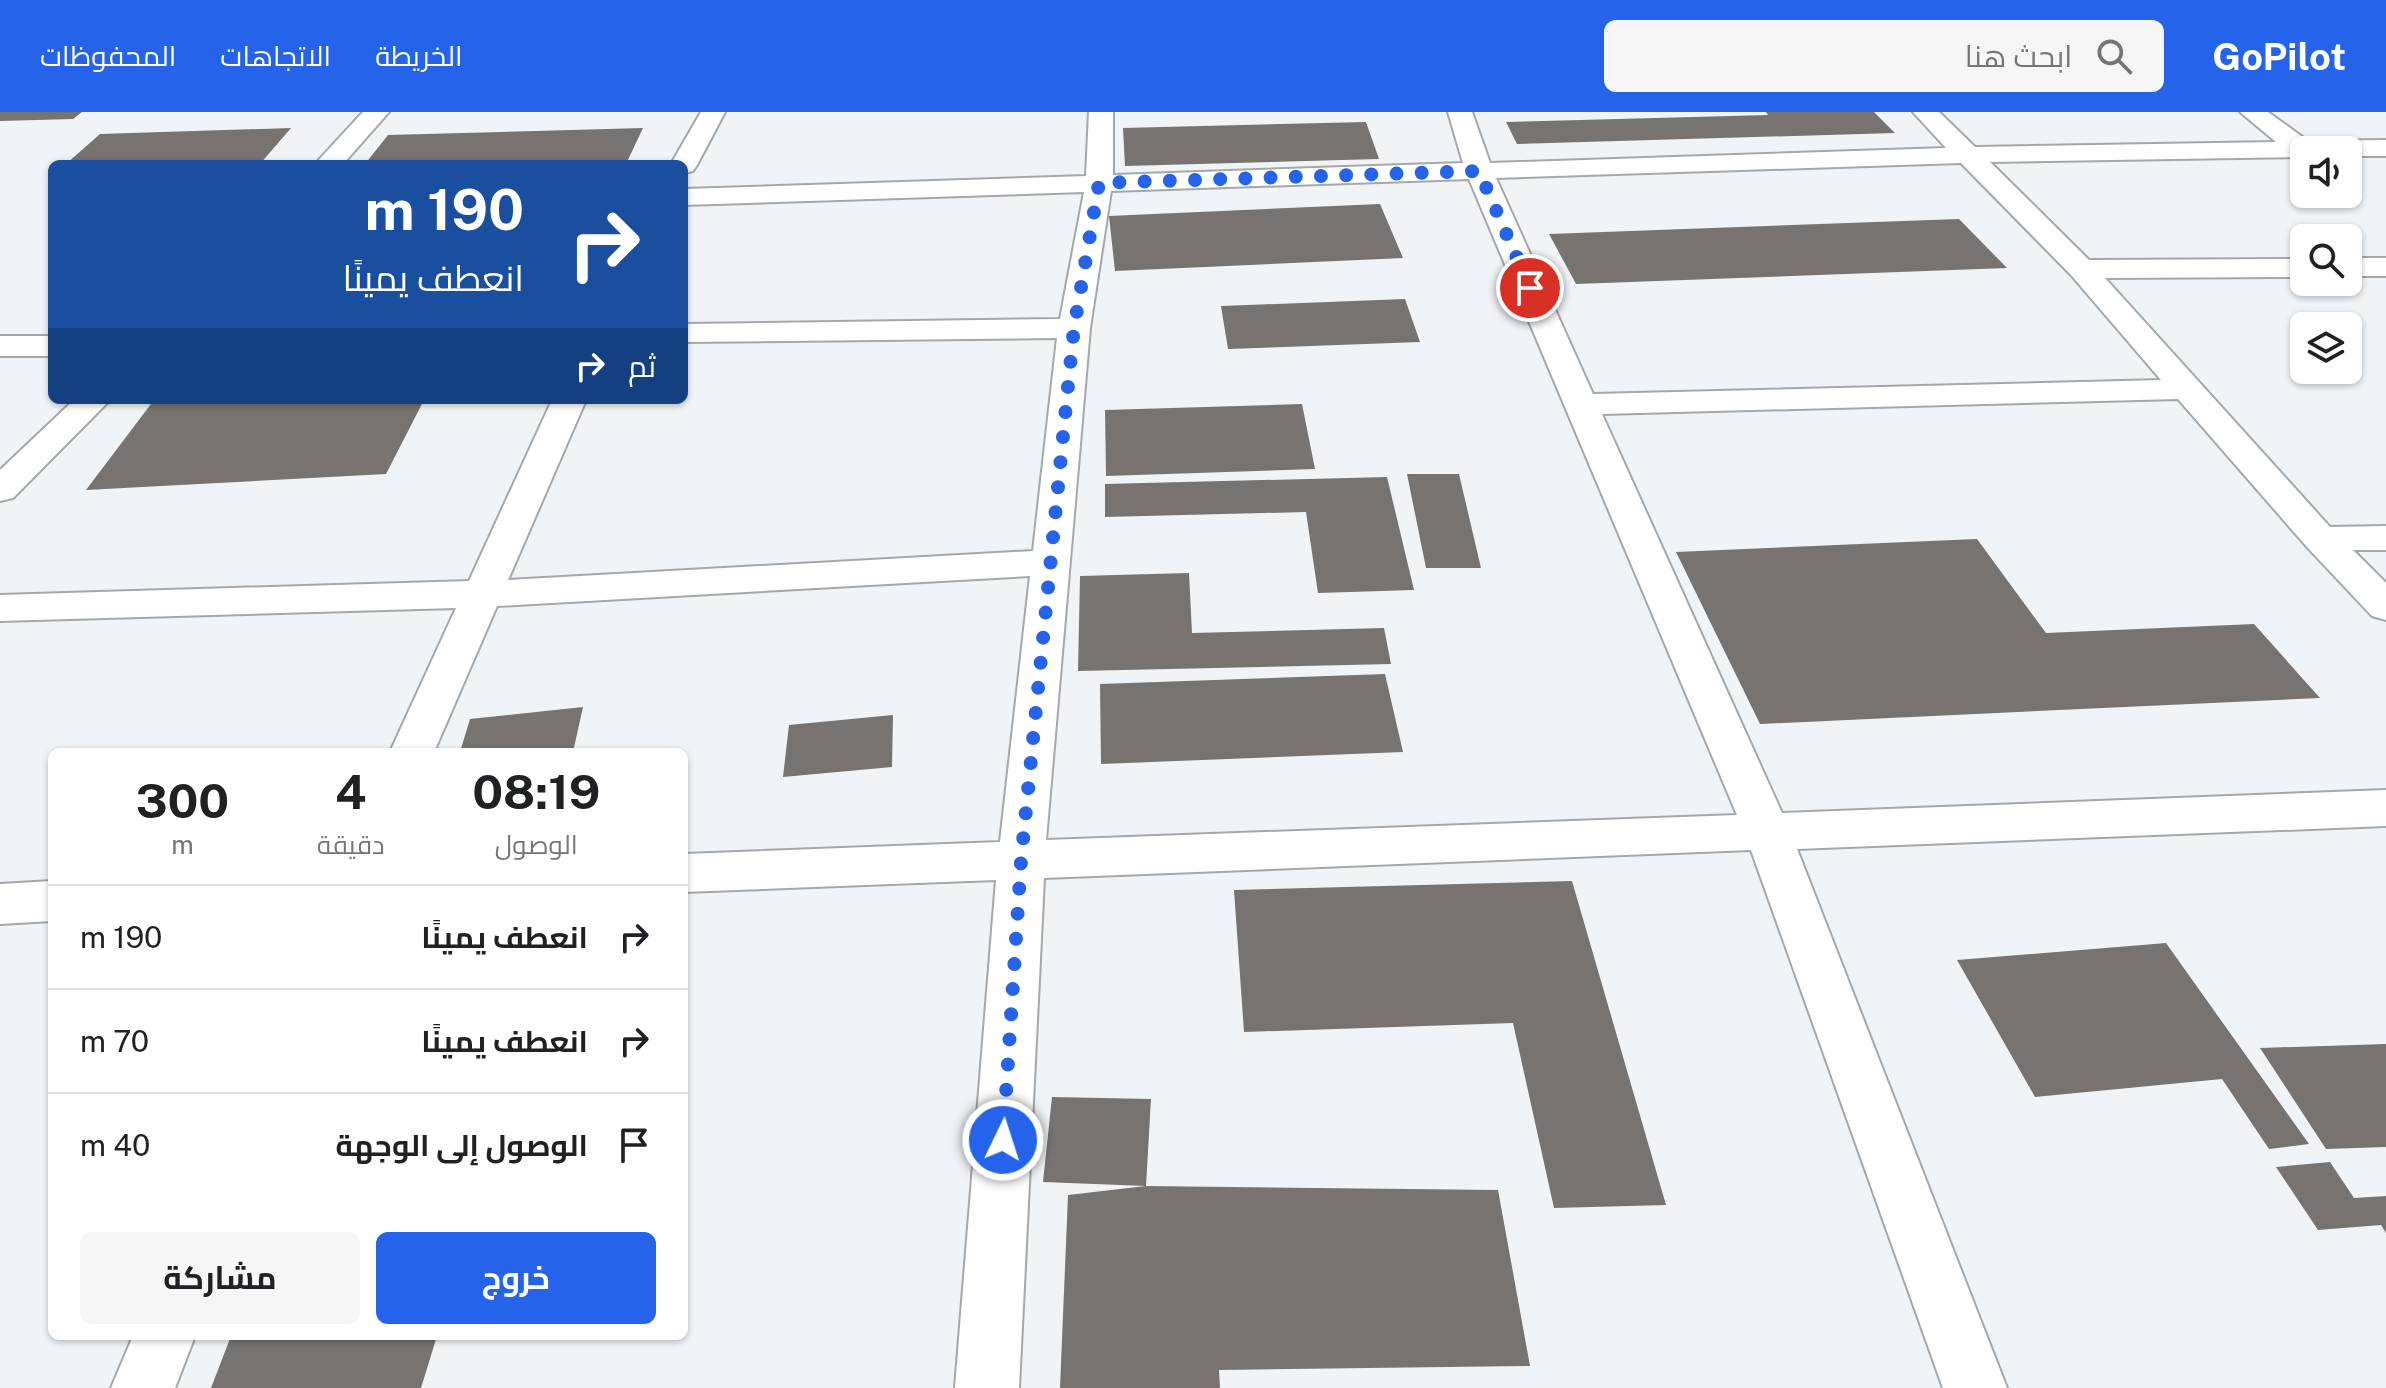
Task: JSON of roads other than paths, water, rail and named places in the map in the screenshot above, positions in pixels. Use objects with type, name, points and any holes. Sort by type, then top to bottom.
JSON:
[{"type":"street","points":[[332,160],[377,112]]},
{"type":"street","points":[[687,160],[713,112]]},
{"type":"street","points":[[987,1388],[1021,861],[1074,328],[1099,183],[1101,112]]},
{"type":"street","points":[[1460,112],[1479,171],[1767,831],[1975,1388]]},
{"type":"street","points":[[1925,112],[2081,269],[2320,539],[2386,607]]},
{"type":"street","points":[[2252,112],[2290,140]]},
{"type":"street","points":[[2362,148],[2386,148]]},
{"type":"street","points":[[688,197],[1968,155],[2290,149]]},
{"type":"street","points":[[2362,267],[2386,267]]},
{"type":"street","points":[[2081,269],[2290,268]]},
{"type":"street","points":[[688,333],[1074,328]]},
{"type":"street","points":[[0,346],[48,346]]},
{"type":"street","points":[[1581,404],[2187,389]]},
{"type":"street","points":[[0,490],[89,404]]},
{"type":"street","points":[[414,748],[567,404]]},
{"type":"street","points":[[2320,539],[2386,538]]},
{"type":"street","points":[[0,608],[485,594],[1051,562]]},
{"type":"street","points":[[688,873],[2386,808]]},
{"type":"street","points":[[0,904],[48,901]]},
{"type":"street","points":[[143,1388],[162,1340]]}]
